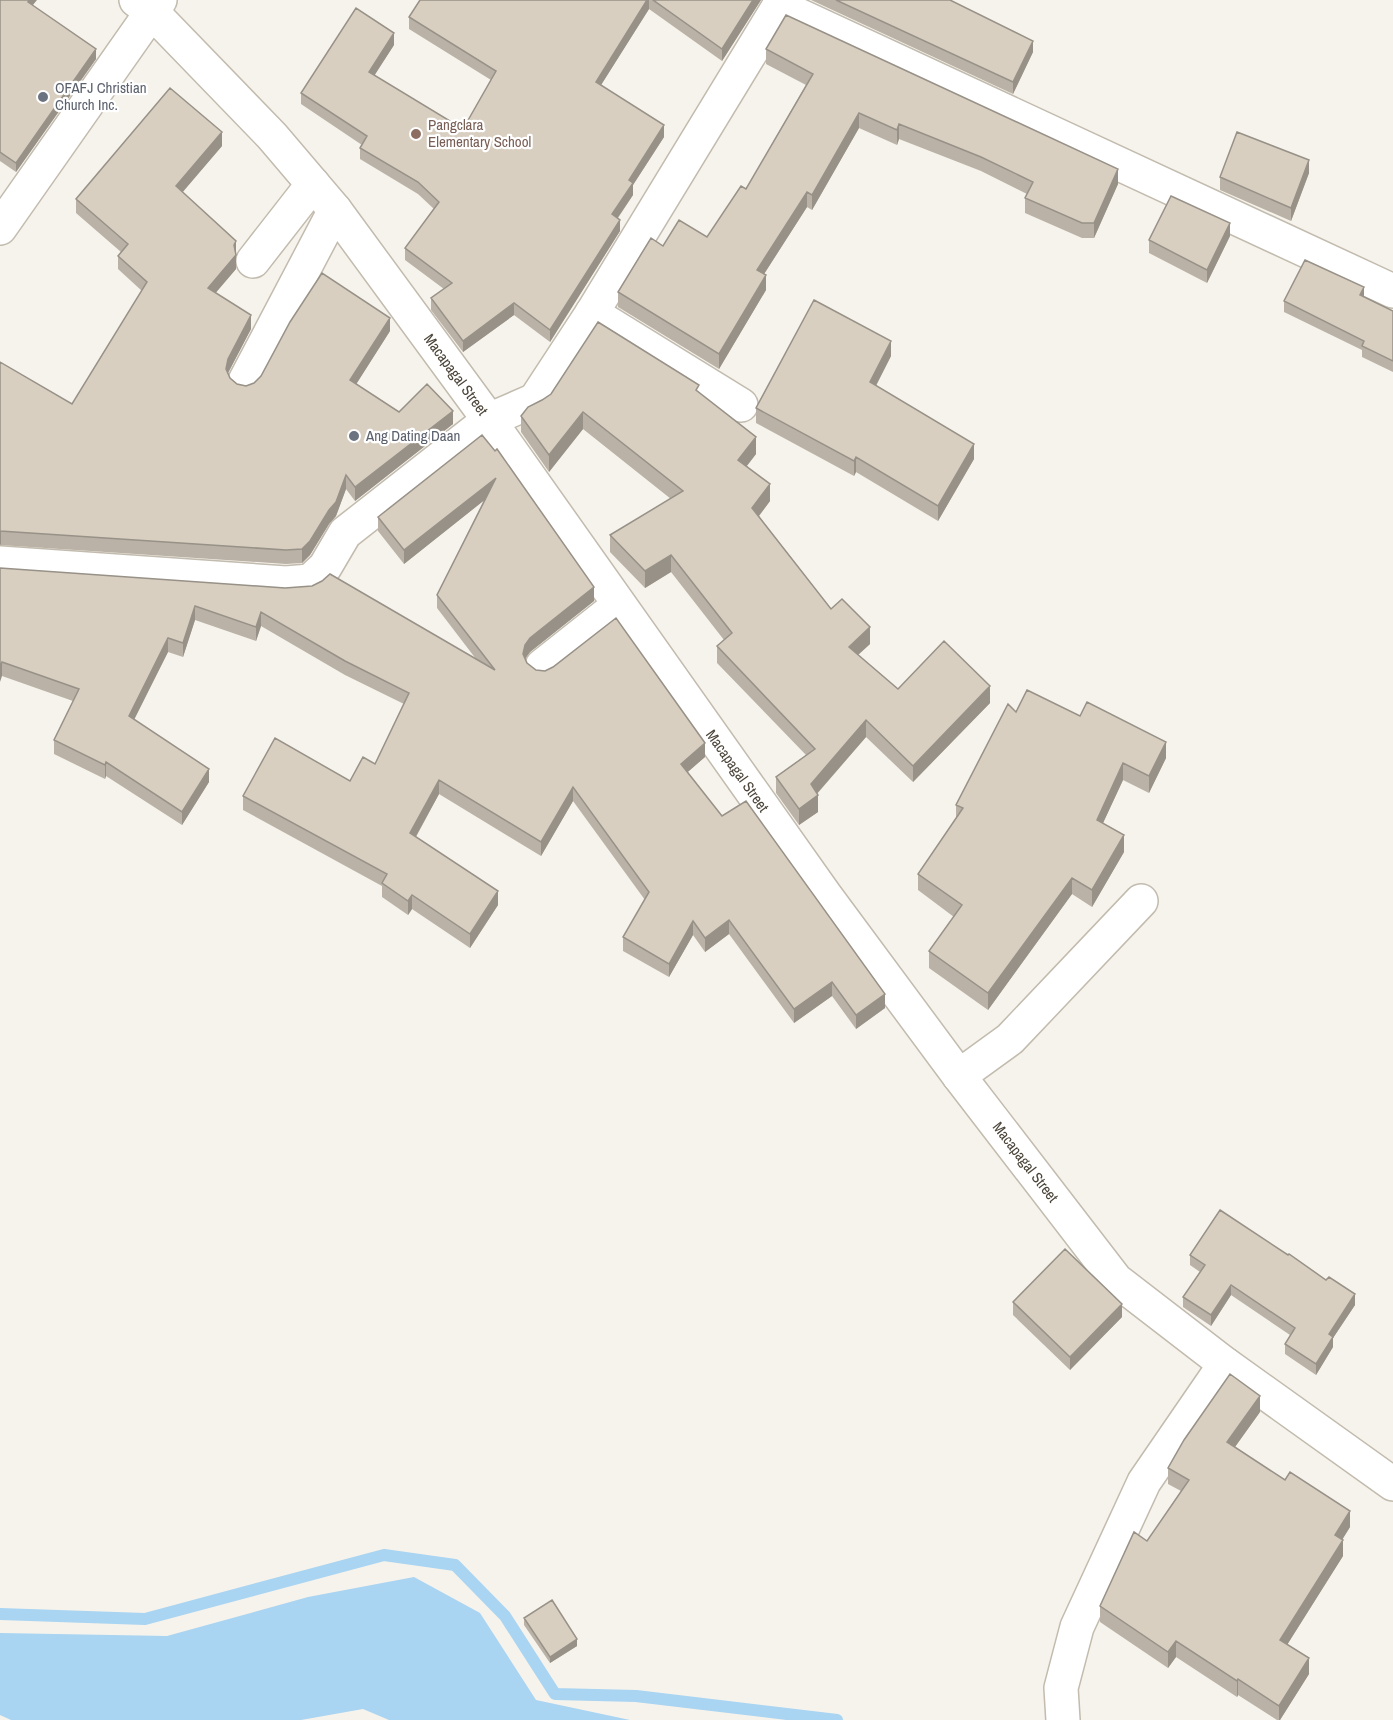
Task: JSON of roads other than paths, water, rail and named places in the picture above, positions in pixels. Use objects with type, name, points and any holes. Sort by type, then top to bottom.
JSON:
[{"type":"street","name":"Macapagal Street","points":[[149,4],[272,136],[335,210],[489,420],[825,895],[959,1076],[1116,1280],[1225,1364],[1393,1484]]},
{"type":"street","points":[[0,228],[149,4]]},
{"type":"street","points":[[0,563],[286,583],[310,581],[325,567],[345,533],[489,420],[535,400],[592,313],[779,6],[1393,291]]},
{"type":"street","points":[[253,261],[313,184]]},
{"type":"street","points":[[245,381],[335,210]]},
{"type":"street","points":[[592,313],[741,405]]},
{"type":"street","points":[[542,666],[619,605]]},
{"type":"street","points":[[959,1076],[1010,1039],[1141,900]]},
{"type":"street","points":[[1063,1720],[1061,1688],[1077,1627],[1144,1482],[1225,1364]]},
{"type":"water","points":[[414,1577],[480,1613],[536,1700],[630,1720],[389,1720],[363,1709],[301,1720],[11,1720],[0,1715],[0,1633],[167,1636],[308,1597]]},
{"type":"waterway","points":[[0,1614],[145,1619],[384,1555],[455,1565],[505,1616],[555,1694],[636,1696],[837,1720]]},
{"type":"place","name":"OFAFJ Christian Church Inc.","points":[[43,97]]},
{"type":"place","name":"Pangclara Elementary School","points":[[416,134]]},
{"type":"place","name":"Ang Dating Daan","points":[[354,436]]}]
